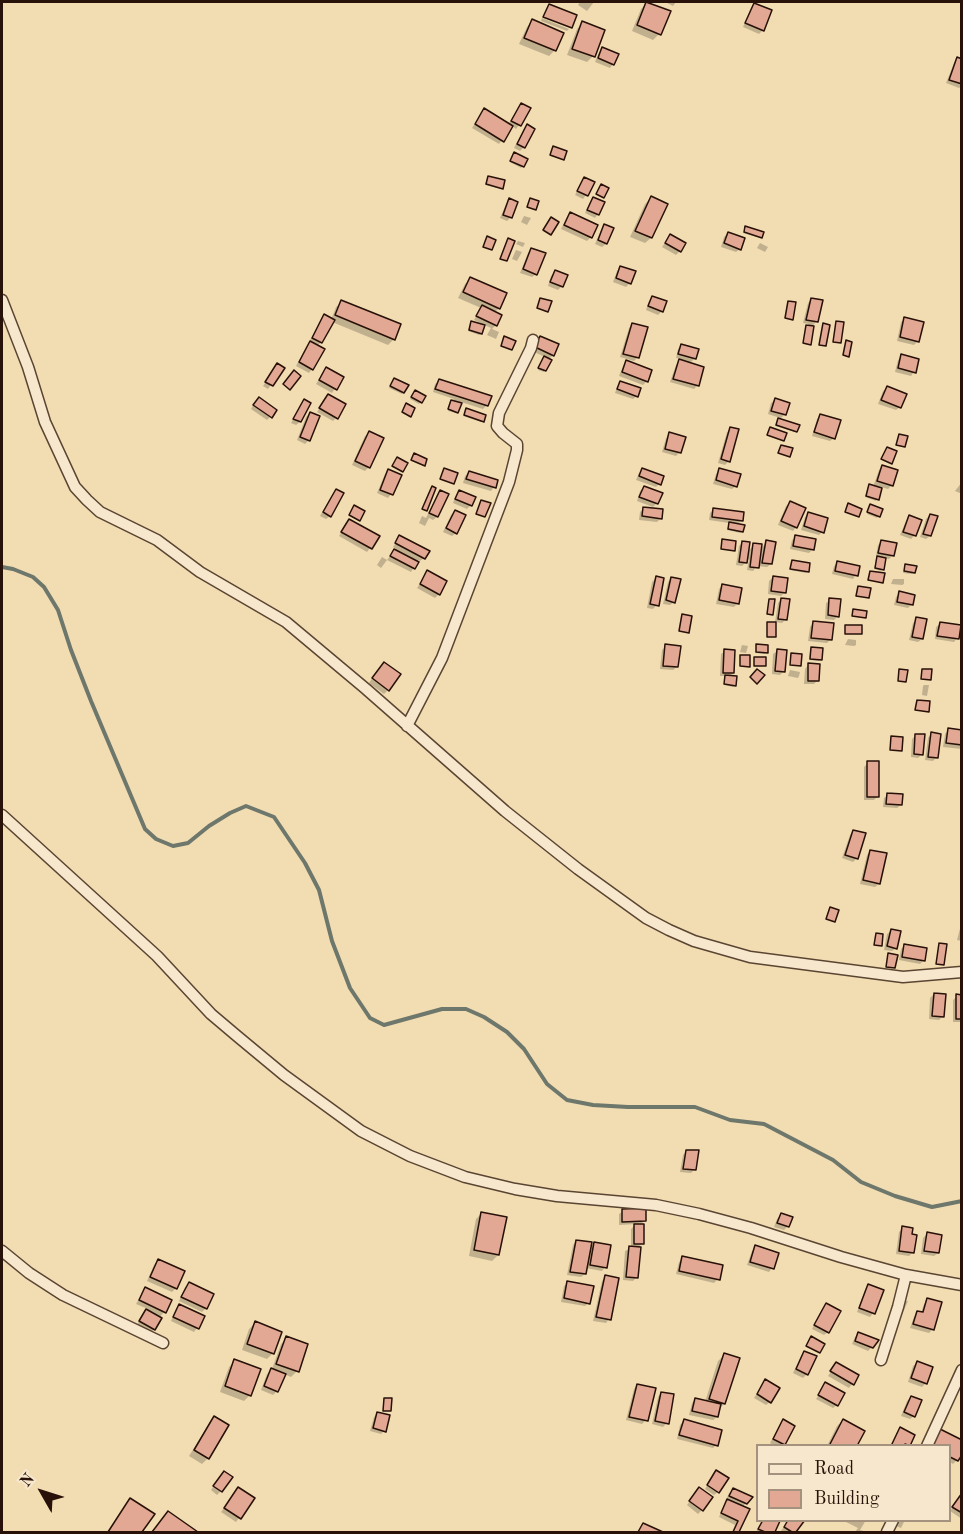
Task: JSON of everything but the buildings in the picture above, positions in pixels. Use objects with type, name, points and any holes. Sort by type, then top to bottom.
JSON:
[{"type":"street","points":[[2,300],[28,368],[45,422],[75,487],[100,512],[157,540],[200,572],[286,622],[505,811],[578,869],[646,918],[694,941],[750,957],[903,977],[962,972]]},
{"type":"street","points":[[408,726],[442,658],[509,482],[518,450],[517,444],[497,426],[499,413],[533,340]]},
{"type":"street","points":[[2,815],[157,956],[211,1014],[237,1036],[284,1075],[361,1131],[410,1156],[475,1179],[515,1189],[557,1196],[656,1205],[699,1214],[906,1275],[962,1285]]},
{"type":"street","points":[[2,1251],[29,1273],[63,1294],[163,1343]]},
{"type":"street","points":[[881,1360],[906,1275]]},
{"type":"street","points":[[928,1444],[962,1370]]},
{"type":"waterway","points":[[2,567],[33,577],[44,587],[58,610],[91,701],[145,829],[156,839],[173,846],[188,843],[209,826],[246,806],[274,817],[305,863],[319,890],[332,941],[350,988],[370,1018],[384,1025],[442,1009],[466,1009],[484,1017],[507,1032],[524,1049],[547,1084],[567,1100],[593,1105],[628,1107],[695,1107],[730,1120],[764,1124],[833,1160],[861,1182],[895,1196],[932,1207],[962,1201]]}]
